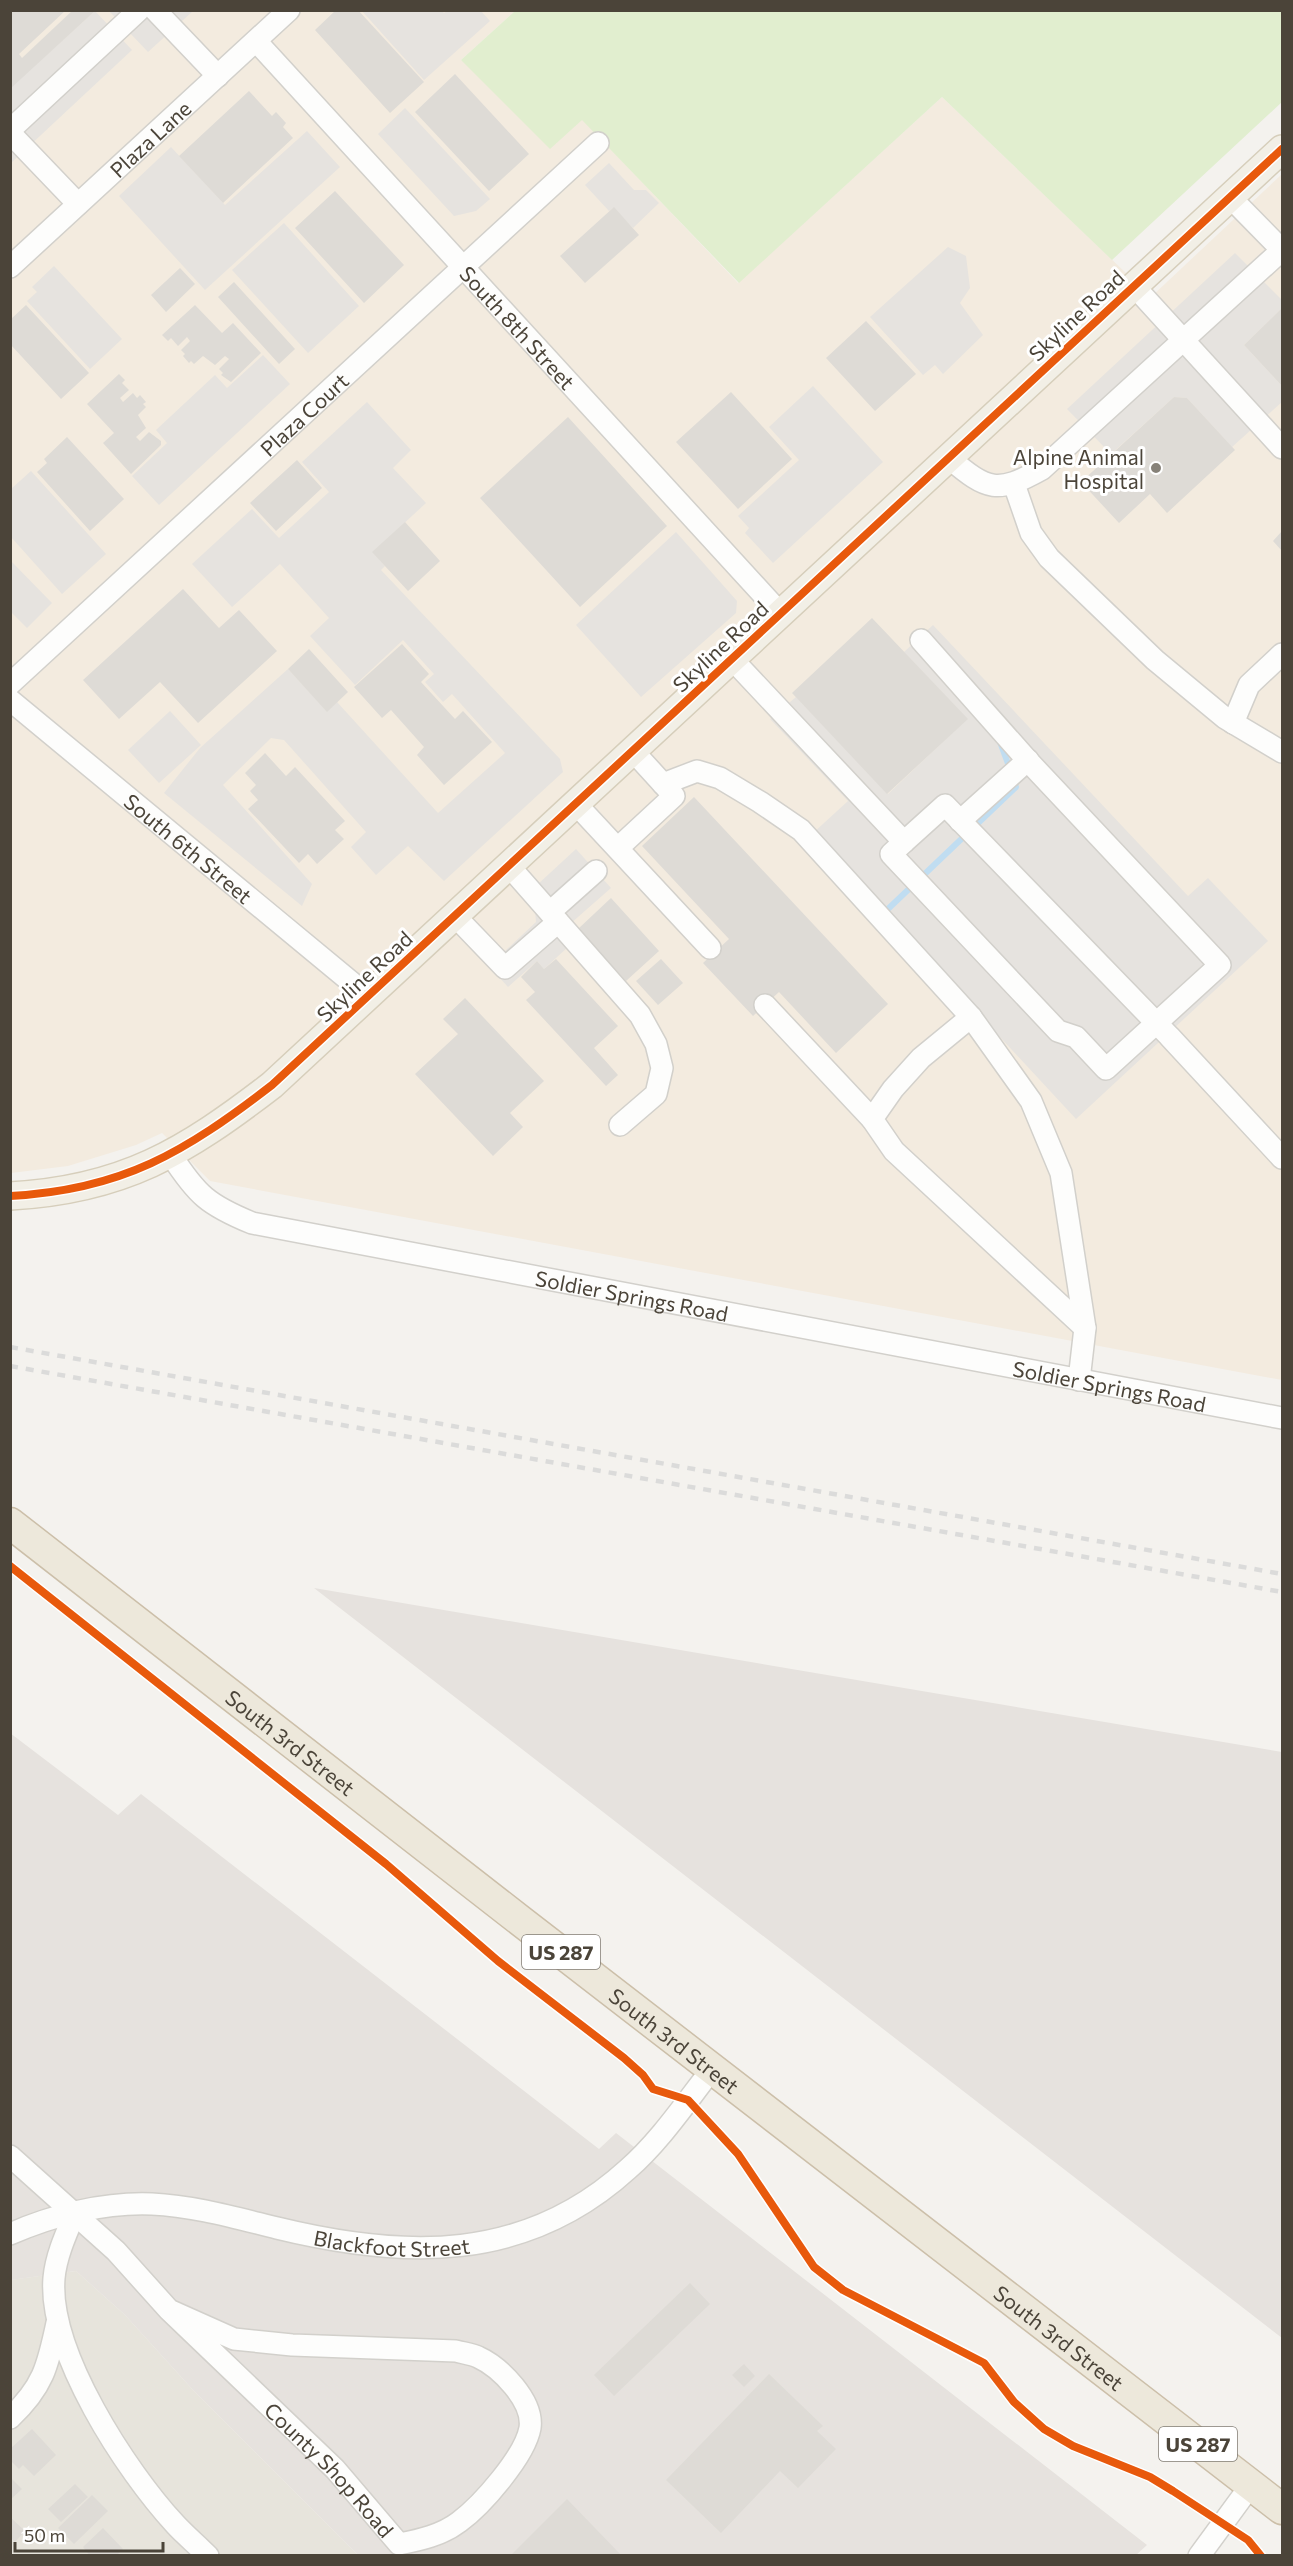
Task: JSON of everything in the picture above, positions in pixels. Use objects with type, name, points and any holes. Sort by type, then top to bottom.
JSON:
[{"type":"highway","name":"South 3rd Street","points":[[10,1523],[1282,2509]]},
{"type":"main road","name":"Skyline Road","points":[[171,1155],[220,1125],[272,1085],[1282,148]]},
{"type":"main road","points":[[10,1196],[83,1188],[171,1155]]},
{"type":"street","points":[[78,204],[10,132],[139,10]]},
{"type":"street","points":[[155,10],[218,76]]},
{"type":"street","name":"Plaza Lane","points":[[10,267],[289,10]]},
{"type":"street","name":"South 8th Street","points":[[256,41],[781,614]]},
{"type":"street","name":"Plaza Court","points":[[10,684],[598,143]]},
{"type":"street","points":[[949,458],[973,478],[993,485],[1014,484],[1042,469],[1282,250],[1230,198]]},
{"type":"street","points":[[1134,286],[1282,448]]},
{"type":"street","points":[[1014,484],[1031,532],[1049,558],[1155,660],[1233,723],[1282,752]]},
{"type":"street","points":[[921,639],[1028,760],[1220,965],[1163,1030],[1106,1069],[1076,1036],[1058,1031],[891,854],[945,805],[1163,1030],[1282,1158]]},
{"type":"street","points":[[1233,723],[1249,685],[1282,654]]},
{"type":"street","points":[[732,659],[904,842]]},
{"type":"street","name":"South 6th Street","points":[[10,700],[368,996]]},
{"type":"street","points":[[619,848],[674,796],[633,751]]},
{"type":"street","points":[[960,821],[1028,760]]},
{"type":"street","points":[[663,784],[697,771],[720,778],[801,830],[971,1017],[1031,1101],[1061,1173],[1085,1328],[1079,1380]]},
{"type":"street","points":[[576,804],[710,948]]},
{"type":"street","points":[[509,866],[640,1015],[656,1044],[662,1068],[656,1094],[620,1125]]},
{"type":"street","points":[[456,916],[505,968],[596,871]]},
{"type":"street","points":[[765,1005],[872,1119],[894,1151],[1085,1328]]},
{"type":"street","points":[[872,1119],[893,1089],[921,1058],[971,1017]]},
{"type":"street","name":"Soldier Springs Road","points":[[171,1155],[188,1182],[202,1198],[221,1211],[252,1223],[1282,1418]]},
{"type":"street","name":"Blackfoot Street","points":[[10,2234],[33,2224],[75,2213],[112,2206],[152,2204],[203,2210],[322,2239],[372,2247],[456,2246],[495,2239],[540,2226],[584,2203],[628,2169],[663,2132],[713,2068]]},
{"type":"street","name":"County Shop Road","points":[[10,2156],[116,2251],[169,2310],[335,2469],[394,2550],[428,2538],[459,2523],[487,2496],[514,2463],[530,2427],[526,2410],[516,2387],[477,2356],[456,2351],[292,2345],[234,2339],[169,2310]]},
{"type":"street","points":[[75,2213],[61,2248],[54,2277],[57,2323],[67,2352],[116,2445],[147,2490],[175,2524],[208,2556]]},
{"type":"street","points":[[10,2418],[40,2384],[50,2357],[57,2323]]},
{"type":"street","points":[[1199,2556],[1251,2485]]},
{"type":"shaded area","points":[[10,11],[515,11],[461,60],[582,119],[738,283],[942,97],[1151,297],[1282,174],[1282,1380],[210,1181],[162,1133],[136,1145],[68,1166],[11,1173]]},
{"type":"shaded area","points":[[95,11],[132,50],[11,163],[11,87]]},
{"type":"shaded area","points":[[109,11],[193,11],[148,52]]},
{"type":"shaded area","points":[[362,11],[442,11],[444,13],[447,11],[481,11],[490,21],[424,80]]},
{"type":"shaded area","points":[[405,108],[490,199],[476,211],[454,216],[378,134]]},
{"type":"shaded area","points":[[307,131],[340,167],[205,290],[119,196],[171,147],[225,205]]},
{"type":"shaded area","points":[[609,163],[634,190],[646,190],[659,203],[633,228],[613,208],[609,211],[585,185]]},
{"type":"shaded area","points":[[284,223],[359,306],[308,353],[232,270]]},
{"type":"shaded area","points":[[948,247],[966,256],[970,288],[960,303],[983,335],[943,374],[935,365],[923,375],[870,317]]},
{"type":"shaded area","points":[[1235,253],[1282,300],[1282,308],[1244,345],[1282,386],[1282,402],[1232,447],[1187,398],[1174,397],[1111,454],[1067,409]]},
{"type":"shaded area","points":[[54,266],[122,339],[90,369],[27,301],[37,292],[32,287]]},
{"type":"shaded area","points":[[263,355],[290,384],[159,505],[132,476],[167,443],[156,430],[215,375],[227,388]]},
{"type":"shaded area","points":[[813,386],[883,462],[773,563],[745,533],[749,528],[738,516],[799,460],[769,427]]},
{"type":"shaded area","points":[[367,402],[411,450],[393,468],[426,503],[373,552],[385,566],[381,570],[560,759],[563,772],[444,881],[408,846],[376,875],[351,847],[366,832],[284,740],[271,738],[223,785],[312,884],[302,906],[164,793],[200,748],[288,669],[327,711],[337,702],[438,813],[505,753],[452,694],[443,702],[425,682],[434,674],[403,640],[355,685],[310,636],[329,618],[280,564],[232,607],[192,564],[252,509],[279,538],[329,492],[302,462]]},
{"type":"shaded area","points":[[31,471],[106,554],[62,594],[11,537],[11,489]]},
{"type":"shaded area","points":[[676,532],[737,601],[736,613],[641,697],[576,625]]},
{"type":"shaded area","points":[[10,560],[52,603],[27,628],[11,612]]},
{"type":"shaded area","points":[[933,625],[1188,896],[1208,878],[1268,941],[1076,1119],[812,834],[848,801],[770,719],[796,697],[888,794],[967,719],[904,652]]},
{"type":"shaded area","points":[[170,711],[201,745],[159,783],[128,750]]},
{"type":"shaded area","points":[[576,849],[611,888],[570,924],[580,936],[544,969],[537,961],[508,987],[489,966],[536,922],[535,910],[524,897]]},
{"type":"shaded area","points":[[314,1588],[1282,1752],[1282,2338]]},
{"type":"shaded area","points":[[10,1733],[118,1815],[141,1794],[599,2149],[616,2133],[1147,2545],[1135,2556],[358,2555],[193,2390],[125,2315],[76,2271],[11,2280]]},
{"type":"shaded area","points":[[76,2271],[125,2315],[193,2390],[358,2555],[11,2555],[10,2280]]},
{"type":"green space","points":[[515,11],[1282,11],[1282,102],[1112,260],[942,97],[739,283],[582,120],[550,149],[461,60]]},
{"type":"building","points":[[10,10],[66,10],[19,54],[22,58],[73,10],[96,10],[10,89]]},
{"type":"building","points":[[336,10],[358,10],[424,82],[390,113],[315,30]]},
{"type":"building","points":[[455,74],[529,154],[489,191],[415,112]]},
{"type":"building","points":[[249,91],[272,116],[276,112],[286,123],[283,127],[293,138],[223,203],[179,156]]},
{"type":"building","points":[[335,191],[404,265],[364,303],[295,228]]},
{"type":"building","points":[[614,207],[639,235],[585,283],[560,256]]},
{"type":"building","points":[[180,268],[195,284],[166,312],[151,295]]},
{"type":"building","points":[[234,282],[295,349],[279,364],[218,297]]},
{"type":"building","points":[[26,305],[89,373],[61,399],[10,344],[10,320]]},
{"type":"building","points":[[195,305],[222,333],[233,323],[261,353],[231,382],[221,375],[223,373],[219,369],[229,359],[225,356],[215,365],[203,356],[194,364],[191,361],[189,363],[181,350],[190,341],[187,337],[178,346],[171,338],[168,341],[162,335]]},
{"type":"building","points":[[1282,308],[1282,386],[1244,345]]},
{"type":"building","points":[[866,321],[916,374],[875,411],[826,358]]},
{"type":"building","points":[[119,374],[125,380],[122,383],[129,390],[120,398],[123,402],[133,393],[137,398],[140,395],[146,402],[143,404],[146,407],[138,415],[146,428],[136,437],[140,441],[149,432],[161,441],[161,445],[131,474],[103,443],[114,433],[87,404]]},
{"type":"building","points":[[731,392],[792,459],[738,509],[676,442]]},
{"type":"building","name":"Alpine Animal Hospital","points":[[1174,397],[1187,398],[1235,450],[1167,513],[1150,494],[1119,523],[1081,482]]},
{"type":"building","points":[[568,417],[667,526],[580,607],[480,498]]},
{"type":"building","points":[[67,437],[124,499],[90,531],[37,472],[47,463],[44,459]]},
{"type":"building","points":[[297,460],[322,488],[276,531],[250,503]]},
{"type":"building","points":[[405,522],[440,561],[408,591],[372,552]]},
{"type":"building","points":[[1282,531],[1282,551],[1273,541]]},
{"type":"building","points":[[183,589],[219,628],[239,610],[277,651],[198,723],[160,682],[119,719],[83,680]]},
{"type":"building","points":[[872,618],[968,719],[887,794],[792,693]]},
{"type":"building","points":[[402,644],[429,674],[421,682],[455,719],[463,711],[492,742],[444,785],[417,755],[424,747],[391,710],[382,718],[354,687]]},
{"type":"building","points":[[309,649],[348,692],[327,712],[288,669]]},
{"type":"building","points":[[265,753],[286,776],[295,767],[345,821],[335,830],[344,839],[317,864],[308,854],[299,863],[248,809],[258,800],[250,791],[256,785],[245,773]]},
{"type":"building","points":[[694,797],[888,1004],[836,1053],[779,992],[753,1016],[703,963],[729,939],[642,846]]},
{"type":"building","points":[[611,898],[659,951],[626,981],[578,929]]},
{"type":"building","points":[[556,959],[618,1026],[594,1048],[618,1075],[606,1086],[526,1000],[535,992],[521,977],[537,961],[544,969]]},
{"type":"building","points":[[661,959],[683,983],[658,1005],[636,981]]},
{"type":"building","points":[[465,998],[544,1081],[510,1113],[523,1127],[493,1156],[415,1074],[458,1034],[443,1019]]},
{"type":"building","points":[[690,2283],[710,2304],[614,2396],[594,2375]]},
{"type":"building","points":[[744,2364],[755,2376],[744,2387],[732,2375]]},
{"type":"building","points":[[769,2374],[823,2426],[817,2431],[836,2449],[798,2488],[780,2471],[721,2533],[666,2480]]},
{"type":"building","points":[[32,2429],[56,2455],[34,2476],[23,2465],[19,2469],[10,2460],[10,2449]]},
{"type":"building","points":[[10,2477],[22,2489],[10,2500]]},
{"type":"building","points":[[75,2484],[88,2497],[61,2522],[48,2509]]},
{"type":"building","points":[[92,2495],[108,2511],[74,2544],[58,2528]]},
{"type":"building","points":[[567,2499],[622,2556],[510,2556]]},
{"type":"building","points":[[10,2517],[25,2531],[15,2542],[10,2537]]},
{"type":"building","points":[[103,2528],[123,2549],[116,2556],[90,2556],[83,2547]]},
{"type":"waterway","points":[[1000,742],[1010,769]]},
{"type":"waterway","points":[[889,908],[1016,787],[1013,779]]},
{"type":"railway","points":[[10,1347],[1282,1574]]},
{"type":"railway","points":[[10,1366],[1282,1592]]},
{"type":"cycle path","points":[[10,1196],[86,1186],[120,1176],[151,1163],[210,1130],[272,1085],[1282,149]]},
{"type":"cycle path","points":[[10,1566],[386,1864],[498,1961],[624,2058],[643,2075],[653,2089],[688,2100],[738,2154],[814,2267],[843,2290],[984,2363],[1014,2402],[1044,2429],[1073,2446],[1150,2477],[1248,2540],[1261,2556]]},
{"type":"place","name":"Alpine Animal Hospital","points":[[1156,468]]}]
